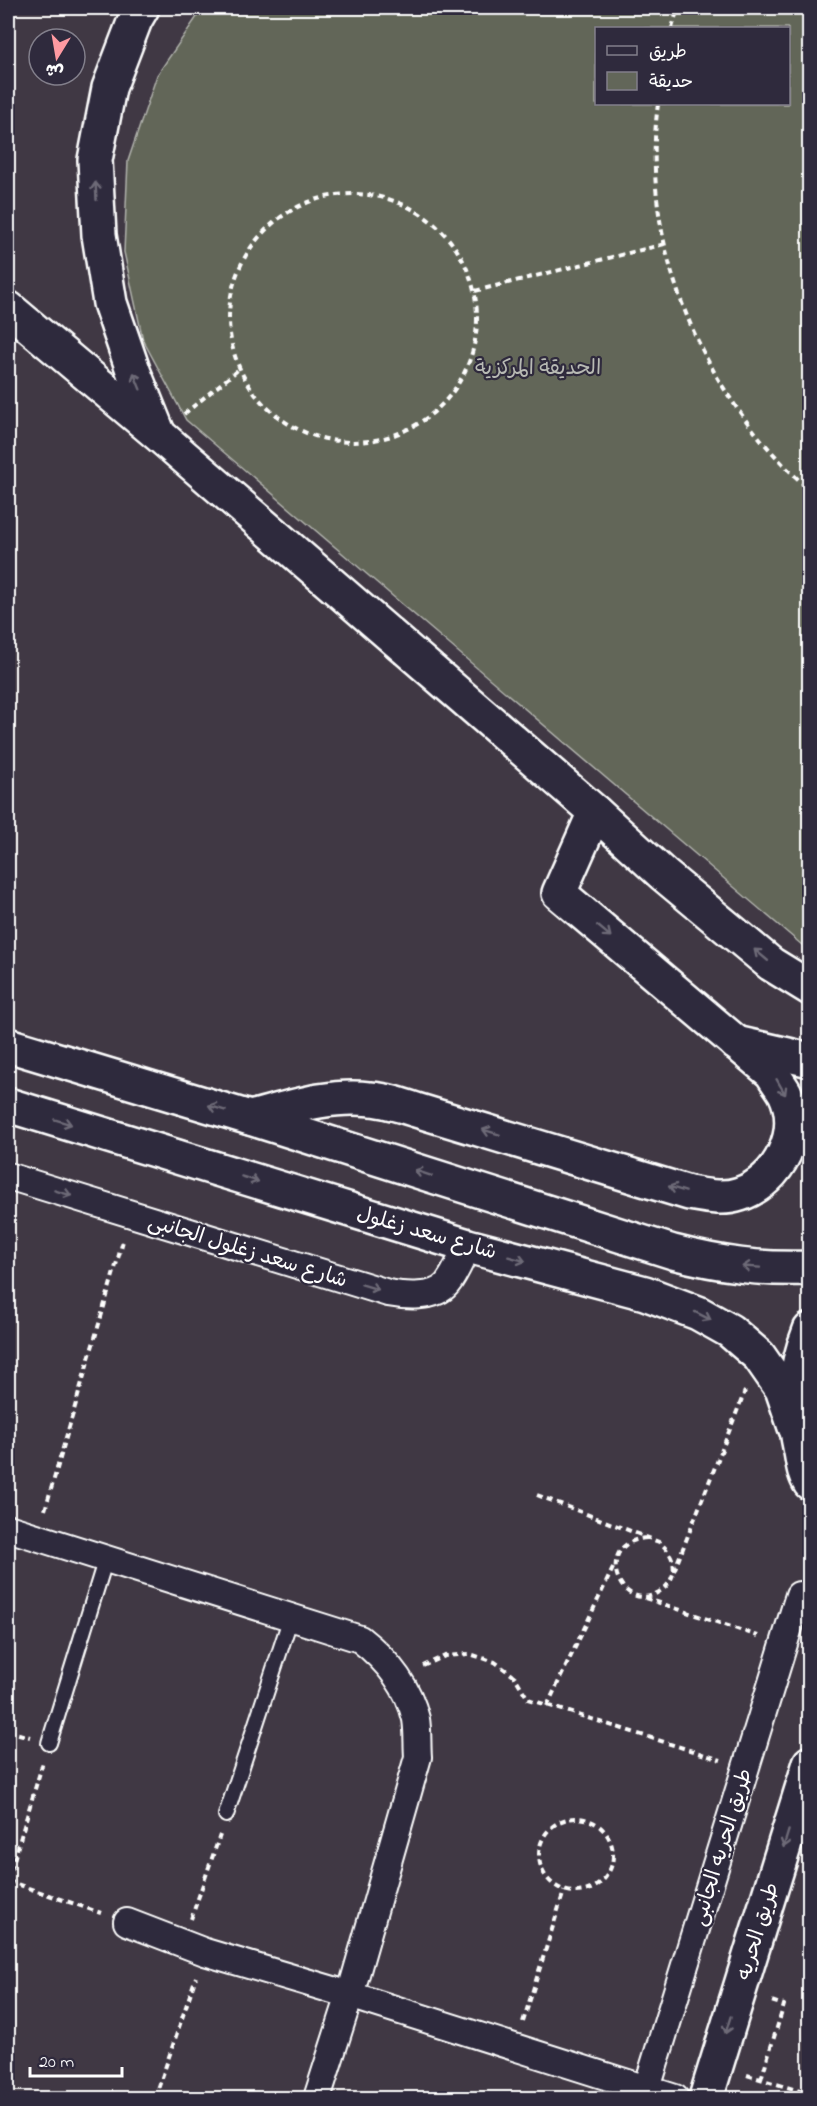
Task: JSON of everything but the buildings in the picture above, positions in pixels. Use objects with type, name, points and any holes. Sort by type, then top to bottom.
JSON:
[{"type":"street","points":[[142,8],[135,20],[109,88],[95,159],[99,235],[110,303],[134,373],[159,435]]},
{"type":"street","points":[[8,308],[159,435],[595,812],[664,875],[771,964],[810,988]]},
{"type":"street","points":[[250,1118],[324,1100],[370,1099],[416,1110],[689,1193],[714,1198],[739,1195],[761,1184],[778,1166],[789,1143],[791,1119],[786,1094],[772,1073],[559,893],[595,812]]},
{"type":"street","points":[[736,1043],[810,1060]]},
{"type":"street","points":[[8,1046],[250,1118],[673,1252],[743,1267],[810,1268]]},
{"type":"street","name":"شارع سعد زغلول","points":[[8,1105],[468,1246],[664,1299],[730,1330],[759,1356],[782,1389],[795,1427]]},
{"type":"street","name":"شارع سعد زغلول الجانبى","points":[[8,1176],[388,1293],[407,1296],[427,1294],[446,1286],[468,1246]]},
{"type":"street","points":[[664,1299],[673,1252]]},
{"type":"street","points":[[810,1330],[800,1355],[794,1391],[795,1427],[810,1483]]},
{"type":"street","points":[[8,1528],[360,1639],[381,1655],[404,1686],[416,1720],[418,1757],[350,1995],[317,2098]]},
{"type":"street","name":"طريق الحريه الجانبى","points":[[645,2094],[799,1595]]},
{"type":"street","name":"طريق الحريه","points":[[706,2098],[810,1763]]},
{"type":"street","points":[[127,1922],[194,1947],[514,2048],[645,2094],[675,2098]]},
{"type":"lane","points":[[49,1743],[106,1558]]},
{"type":"lane","points":[[226,1815],[291,1617]]},
{"type":"path","points":[[672,27],[678,8]]},
{"type":"path","points":[[658,105],[655,158],[658,201],[665,244],[676,287],[691,328],[734,405],[760,440],[790,473],[810,490]]},
{"type":"path","points":[[350,194],[374,196],[398,202],[420,213],[439,228],[455,247],[467,268],[474,291],[478,316],[476,340],[470,363],[459,385],[425,420],[381,440],[332,441],[308,434],[286,423],[267,409],[251,390],[239,369],[231,345],[228,321],[230,297],[236,273],[247,252],[262,233],[281,217],[302,205],[318,200],[350,194]]},
{"type":"path","points":[[474,291],[665,244]]},
{"type":"path","points":[[159,435],[239,369]]},
{"type":"path","points":[[37,1537],[131,1214]]},
{"type":"path","points":[[640,1596],[652,1596],[662,1591],[670,1582],[759,1356]]},
{"type":"path","points":[[537,1495],[659,1542],[668,1550],[673,1560],[674,1572]]},
{"type":"path","points":[[547,1706],[615,1563],[618,1552],[626,1544],[637,1539],[648,1538]]},
{"type":"path","points":[[615,1563],[616,1575],[621,1585],[630,1593],[784,1644]]},
{"type":"path","points":[[404,1686],[422,1667],[445,1656],[470,1654],[495,1662],[515,1677],[528,1699],[746,1767]]},
{"type":"path","points":[[49,1743],[8,1880],[127,1922]]},
{"type":"path","points":[[155,2098],[226,1815]]},
{"type":"path","points":[[576,1818],[588,1820],[600,1826],[609,1836],[613,1849],[613,1862],[609,1874],[601,1884],[590,1890],[577,1893],[564,1891],[552,1884],[544,1875],[539,1856],[543,1837],[552,1827],[563,1821],[576,1818]]},
{"type":"path","points":[[514,2048],[564,1891]]},
{"type":"path","points":[[738,1991],[784,2005],[761,2079]]},
{"type":"path","points":[[715,2065],[810,2094]]},
{"type":"green space","name":"الحديقة المركزية","points":[[203,8],[809,8],[809,951],[186,420],[143,340],[124,252],[128,161],[157,75]]}]
